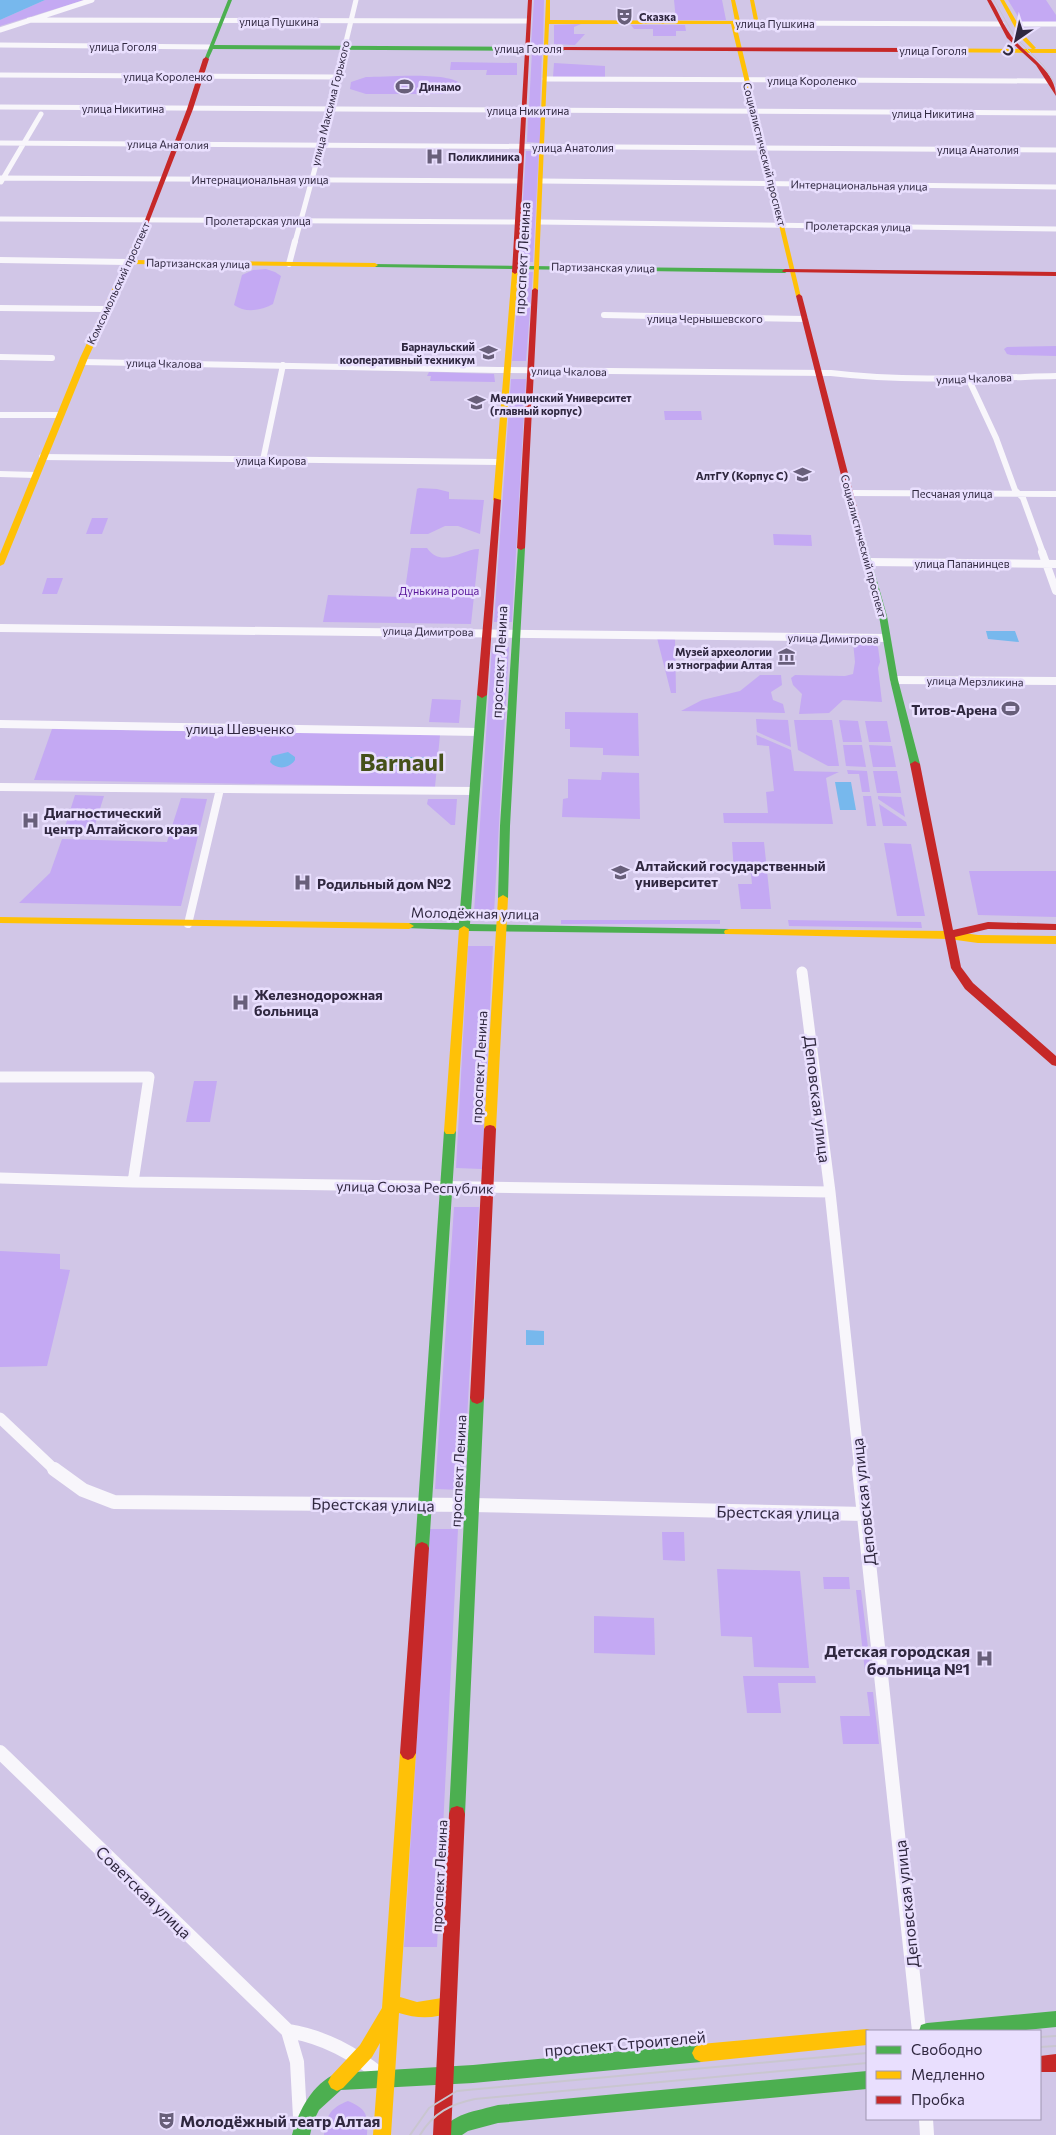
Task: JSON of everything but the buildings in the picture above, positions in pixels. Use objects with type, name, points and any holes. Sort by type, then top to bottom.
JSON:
[{"type":"main road","name":"Комсомольский проспект","points":[[0,564],[82,362],[148,220],[190,109],[199,76],[230,0]]},
{"type":"main road","name":"проспект Ленина","points":[[382,2135],[464,927],[515,266],[516,222],[520,181],[518,147],[524,110],[530,0]]},
{"type":"main road","name":"проспект Ленина","points":[[442,2135],[487,1188],[542,181],[548,0]]},
{"type":"main road","name":"Социалистический проспект","points":[[733,0],[739,49],[792,270],[849,493],[883,616],[894,680],[914,756],[949,935],[960,976],[1056,1062]]},
{"type":"main road","points":[[752,0],[757,23]]},
{"type":"main road","points":[[989,0],[1009,37],[1022,51],[1052,76]]},
{"type":"main road","points":[[1002,0],[1023,37],[1036,51],[1052,76],[1056,94]]},
{"type":"main road","name":"улица Пушкина","points":[[547,22],[757,23]]},
{"type":"main road","name":"улица Гоголя","points":[[212,46],[1056,51]]},
{"type":"main road","name":"Партизанская улица","points":[[127,262],[1056,274]]},
{"type":"main road","name":"Молодёжная улица","points":[[0,920],[949,935],[978,939],[1056,940]]},
{"type":"main road","name":"Молодёжная улица","points":[[949,935],[959,929],[975,925],[1056,927]]},
{"type":"main road","name":"проспект Ленина","points":[[301,2132],[322,2091],[337,2082],[361,2059],[377,2037],[392,2003]]},
{"type":"main road","points":[[392,2003],[417,2010],[448,2005]]},
{"type":"main road","points":[[938,2030],[1056,2019]]},
{"type":"main road","name":"проспект Строителей","points":[[337,2082],[386,2080],[866,2037]]},
{"type":"main road","points":[[1041,2064],[1056,2063]]},
{"type":"main road","points":[[448,2135],[458,2126],[476,2117],[530,2110],[866,2080]]},
{"type":"street","points":[[0,30],[92,0]]},
{"type":"street","name":"улица Максима Горького","points":[[289,264],[321,146],[356,0]]},
{"type":"street","name":"улица Пушкина","points":[[29,20],[528,22]]},
{"type":"street","name":"улица Пушкина","points":[[757,23],[1002,24]]},
{"type":"street","points":[[1016,24],[1056,24]]},
{"type":"street","name":"улица Гоголя","points":[[0,45],[212,46]]},
{"type":"street","name":"улица Короленко","points":[[0,75],[336,77]]},
{"type":"street","name":"улица Короленко","points":[[545,79],[746,80],[1052,76]]},
{"type":"street","name":"улица Никитина","points":[[0,108],[1056,113]]},
{"type":"street","points":[[0,184],[41,114]]},
{"type":"street","name":"улица Анатолия","points":[[0,143],[1056,150]]},
{"type":"street","name":"Интернациональная улица","points":[[2,178],[520,181]]},
{"type":"street","name":"Интернациональная улица","points":[[542,181],[1056,187]]},
{"type":"street","name":"Пролетарская улица","points":[[0,218],[516,222]]},
{"type":"street","name":"Пролетарская улица","points":[[539,222],[1056,229]]},
{"type":"street","name":"Партизанская улица","points":[[0,260],[127,262]]},
{"type":"street","points":[[0,308],[105,309]]},
{"type":"street","name":"улица Чернышевского","points":[[604,315],[623,317],[805,319]]},
{"type":"street","points":[[0,358],[52,358]]},
{"type":"street","name":"улица Чкалова","points":[[82,362],[507,370],[819,373],[847,374],[881,379],[969,380],[1013,376],[1056,376]]},
{"type":"street","points":[[263,460],[284,365]]},
{"type":"street","points":[[969,380],[996,438],[1015,490],[1023,498],[1056,591]]},
{"type":"street","points":[[0,415],[61,415]]},
{"type":"street","name":"улица Кирова","points":[[42,457],[500,462]]},
{"type":"street","points":[[0,474],[36,475]]},
{"type":"street","name":"Песчаная улица","points":[[849,493],[1056,494]]},
{"type":"street","name":"улица Папанинцев","points":[[868,562],[1056,564]]},
{"type":"street","name":"улица Димитрова","points":[[0,628],[886,638]]},
{"type":"street","name":"улица Мерзликина","points":[[894,680],[1056,681]]},
{"type":"street","name":"улица Шевченко","points":[[0,724],[479,732]]},
{"type":"street","points":[[0,786],[475,791]]},
{"type":"street","points":[[188,924],[220,789]]},
{"type":"street","name":"Деповская улица","points":[[802,972],[830,1192],[919,2030]]},
{"type":"street","points":[[0,1077],[150,1077],[134,1182]]},
{"type":"street","name":"улица Союза Республик","points":[[0,1178],[487,1188],[830,1192]]},
{"type":"street","name":"Брестская улица","points":[[0,1418],[65,1476],[104,1500],[864,1514]]},
{"type":"street","name":"Советская улица","points":[[0,1752],[288,2031]]},
{"type":"street","points":[[301,2132],[297,2062],[288,2031],[308,2034],[334,2043],[361,2059],[386,2080]]},
{"type":"street","points":[[926,2120],[927,2135]]},
{"type":"green space","points":[[45,0],[84,0],[0,26],[0,20]]},
{"type":"green space","points":[[534,0],[544,0],[543,45],[531,45]]},
{"type":"green space","points":[[674,0],[722,0],[726,20],[676,20]]},
{"type":"green space","points":[[1008,0],[1046,0],[1056,15],[1056,23],[1022,23]]},
{"type":"green space","points":[[581,24],[574,27],[574,34],[585,34],[575,45],[554,44],[554,25]]},
{"type":"green space","points":[[631,25],[685,25],[686,31],[676,31],[676,36],[653,36],[653,29],[634,29]]},
{"type":"green space","points":[[532,51],[542,51],[540,108],[529,107]]},
{"type":"green space","points":[[451,62],[517,63],[517,75],[486,75],[487,70],[450,70]]},
{"type":"green space","points":[[554,63],[605,66],[605,78],[553,77]]},
{"type":"green space","name":"Динамо","points":[[432,76],[456,81],[461,85],[454,91],[442,94],[366,94],[350,89],[351,82],[366,77]]},
{"type":"green space","points":[[528,115],[541,115],[541,143],[527,142]]},
{"type":"green space","points":[[526,151],[539,151],[533,262],[519,262]]},
{"type":"green space","points":[[266,269],[281,276],[273,304],[253,310],[238,308],[234,305],[242,275],[253,270]]},
{"type":"green space","points":[[520,271],[533,272],[526,361],[512,361]]},
{"type":"green space","points":[[1056,346],[1056,356],[1011,355],[1007,354],[1004,349],[1007,347]]},
{"type":"green space","points":[[429,372],[494,374],[495,382],[430,381],[431,376],[427,376]]},
{"type":"green space","points":[[511,379],[526,379],[512,622],[494,622]]},
{"type":"green space","points":[[664,411],[701,411],[702,420],[665,420]]},
{"type":"green space","points":[[417,489],[449,492],[449,499],[484,500],[480,534],[458,526],[445,526],[428,534],[410,534]]},
{"type":"green space","points":[[92,518],[108,518],[102,534],[86,534]]},
{"type":"green space","points":[[773,534],[811,535],[812,546],[774,545]]},
{"type":"green space","name":"Дунькина роща","points":[[411,548],[427,548],[433,554],[446,558],[479,549],[471,624],[323,622],[328,595],[404,597]]},
{"type":"green space","points":[[47,578],[63,578],[57,594],[42,594]]},
{"type":"green space","points":[[657,638],[675,638],[676,693],[671,693]]},
{"type":"green space","points":[[853,642],[871,643],[878,647],[880,662],[878,668],[882,702],[843,700],[829,713],[799,714],[802,694],[793,685],[791,678],[795,675],[845,676],[853,674],[855,662]]},
{"type":"green space","points":[[492,646],[509,647],[494,913],[474,912]]},
{"type":"green space","points":[[760,675],[781,675],[782,685],[771,692],[773,700],[783,704],[785,713],[681,711],[702,700],[740,691]]},
{"type":"green space","points":[[432,699],[461,700],[459,723],[429,722]]},
{"type":"green space","points":[[565,712],[638,713],[639,756],[603,755],[603,748],[570,747],[570,729],[565,729]]},
{"type":"green space","points":[[756,719],[788,720],[791,747],[757,732]]},
{"type":"green space","points":[[794,720],[832,720],[839,766],[828,766],[798,750]]},
{"type":"green space","points":[[839,720],[858,721],[862,742],[843,742]]},
{"type":"green space","points":[[865,721],[887,721],[891,742],[869,742]]},
{"type":"green space","points":[[52,729],[440,735],[435,787],[34,780]]},
{"type":"green space","points":[[756,735],[791,750],[794,771],[839,772],[826,778],[833,824],[724,823],[723,813],[768,813],[766,792],[774,791],[769,746],[757,745]]},
{"type":"green space","points":[[843,745],[862,745],[866,767],[846,766]]},
{"type":"green space","points":[[869,745],[892,746],[896,767],[873,767]]},
{"type":"green space","points":[[847,770],[867,771],[870,792],[862,792],[859,774],[848,774]]},
{"type":"green space","points":[[873,771],[897,771],[901,793],[877,793]]},
{"type":"green space","points":[[602,772],[639,773],[640,819],[562,817],[563,799],[568,798],[568,779],[601,780]]},
{"type":"green space","points":[[75,795],[104,796],[93,831],[64,830]]},
{"type":"green space","points":[[863,796],[871,796],[876,826],[867,826]]},
{"type":"green space","points":[[878,796],[901,797],[905,817],[878,799]]},
{"type":"green space","points":[[181,798],[207,799],[181,906],[19,903],[50,873],[62,839],[167,842]]},
{"type":"green space","points":[[428,799],[457,799],[455,825],[451,825],[427,804]]},
{"type":"green space","points":[[879,804],[906,822],[907,826],[883,826]]},
{"type":"green space","points":[[732,842],[764,842],[771,909],[741,909],[738,884],[752,884],[751,874],[734,873]]},
{"type":"green space","points":[[884,843],[911,844],[925,916],[897,916]]},
{"type":"green space","points":[[969,871],[1056,871],[1056,917],[978,915]]},
{"type":"green space","points":[[561,920],[720,920],[720,924],[561,924]]},
{"type":"green space","points":[[788,920],[921,922],[922,928],[789,926]]},
{"type":"green space","points":[[468,946],[493,946],[482,1169],[456,1168]]},
{"type":"green space","points":[[194,1081],[217,1081],[210,1122],[186,1122]]},
{"type":"green space","points":[[454,1207],[479,1207],[463,1490],[435,1489]]},
{"type":"green space","points":[[0,1251],[60,1254],[60,1269],[70,1270],[47,1366],[0,1367]]},
{"type":"green space","points":[[430,1529],[458,1529],[437,1947],[404,1947]]},
{"type":"green space","points":[[662,1532],[684,1532],[685,1561],[663,1560]]},
{"type":"green space","points":[[717,1569],[800,1571],[809,1668],[754,1667],[752,1637],[721,1636]]},
{"type":"green space","points":[[823,1577],[849,1577],[850,1589],[824,1589]]},
{"type":"green space","points":[[856,1590],[861,1590],[871,1672],[865,1672]]},
{"type":"green space","points":[[594,1616],[654,1618],[655,1655],[594,1653]]},
{"type":"green space","points":[[743,1676],[815,1676],[816,1683],[778,1683],[781,1713],[747,1713]]},
{"type":"green space","points":[[867,1692],[873,1692],[879,1744],[843,1744],[840,1716],[870,1716]]},
{"type":"green space","points":[[348,2101],[363,2110],[367,2122],[367,2135],[324,2135],[330,2114],[337,2107]]},
{"type":"water","points":[[0,0],[45,0],[0,20]]},
{"type":"water","points":[[986,631],[1015,631],[1019,642],[988,639]]},
{"type":"water","points":[[288,752],[295,757],[295,760],[290,765],[279,767],[270,762],[272,756]]},
{"type":"water","points":[[378,757],[432,757],[431,767],[376,766]]},
{"type":"water","points":[[835,782],[851,782],[856,810],[840,810]]},
{"type":"water","points":[[526,1330],[544,1331],[544,1345],[526,1345]]},
{"type":"tram line","points":[[994,0],[1015,37],[1043,65],[1056,85]]},
{"type":"tram line","points":[[1041,2037],[1056,2036]]},
{"type":"tram line","points":[[1041,2047],[1056,2046]]},
{"type":"tram line","points":[[410,2135],[429,2108],[457,2091],[866,2053]]},
{"type":"tram line","points":[[420,2135],[425,2127],[443,2111],[475,2099],[866,2063]]},
{"type":"traffic: fast","points":[[206,59],[230,0]]},
{"type":"traffic: fast","points":[[212,47],[563,49]]},
{"type":"traffic: fast","points":[[375,265],[785,271]]},
{"type":"traffic: fast","points":[[860,535],[883,616],[894,680],[915,764]]},
{"type":"traffic: fast","points":[[503,898],[505,826],[521,548]]},
{"type":"traffic: fast","points":[[464,929],[482,695]]},
{"type":"traffic: fast","points":[[409,926],[729,932]]},
{"type":"traffic: fast","points":[[422,1548],[450,1131]]},
{"type":"traffic: fast","points":[[457,1814],[477,1398]]},
{"type":"traffic: fast","points":[[938,2030],[1056,2019]]},
{"type":"traffic: fast","points":[[301,2135],[305,2119],[313,2104],[337,2082],[473,2074],[701,2053]]},
{"type":"traffic: fast","points":[[449,2135],[463,2123],[498,2114],[866,2080]]},
{"type":"traffic: slow","points":[[535,290],[548,0]]},
{"type":"traffic: slow","points":[[733,0],[738,23]]},
{"type":"traffic: slow","points":[[547,22],[757,23],[752,0]]},
{"type":"traffic: slow","points":[[1002,0],[1023,37],[1033,48]]},
{"type":"traffic: slow","points":[[733,23],[799,296]]},
{"type":"traffic: slow","points":[[906,50],[1056,51]]},
{"type":"traffic: slow","points":[[0,564],[84,358],[142,232]]},
{"type":"traffic: slow","points":[[127,262],[375,265]]},
{"type":"traffic: slow","points":[[497,500],[515,272]]},
{"type":"traffic: slow","points":[[490,1129],[503,898]]},
{"type":"traffic: slow","points":[[0,920],[409,926]]},
{"type":"traffic: slow","points":[[450,1131],[464,929]]},
{"type":"traffic: slow","points":[[729,932],[949,935],[978,939],[1056,940]]},
{"type":"traffic: slow","points":[[382,2135],[408,1753]]},
{"type":"traffic: slow","points":[[392,2003],[417,2010],[448,2005]]},
{"type":"traffic: slow","points":[[337,2082],[366,2051],[387,2014]]},
{"type":"traffic: slow","points":[[701,2053],[866,2037]]},
{"type":"traffic: jam","points":[[515,272],[530,0]]},
{"type":"traffic: jam","points":[[989,0],[1009,37],[1038,64],[1056,94]]},
{"type":"traffic: jam","points":[[563,49],[906,50]]},
{"type":"traffic: jam","points":[[142,232],[190,109],[206,59]]},
{"type":"traffic: jam","points":[[785,271],[1056,274]]},
{"type":"traffic: jam","points":[[521,548],[535,290]]},
{"type":"traffic: jam","points":[[799,296],[860,535]]},
{"type":"traffic: jam","points":[[482,695],[497,500]]},
{"type":"traffic: jam","points":[[915,764],[956,968],[969,986],[1056,1062]]},
{"type":"traffic: jam","points":[[949,935],[962,930],[988,925],[1056,927]]},
{"type":"traffic: jam","points":[[477,1398],[490,1129]]},
{"type":"traffic: jam","points":[[408,1753],[422,1548]]},
{"type":"traffic: jam","points":[[442,2135],[457,1814]]},
{"type":"traffic: jam","points":[[1041,2064],[1056,2063]]},
{"type":"place","name":"Сказка","points":[[625,16]]},
{"type":"place","name":"Динамо","points":[[405,86]]},
{"type":"place","name":"Поликлиника","points":[[434,156]]},
{"type":"place","name":"Барнаульский кооперативный техникум","points":[[489,352]]},
{"type":"place","name":"Медицинский Университет (главный корпус)","points":[[476,403]]},
{"type":"place","name":"АлтГУ (Корпус С)","points":[[802,475]]},
{"type":"place","name":"Музей археологии и этнографии Алтая","points":[[786,657]]},
{"type":"place","name":"Титов-Арена","points":[[1011,709]]},
{"type":"place","name":"Диагностический центр Алтайского края","points":[[30,820]]},
{"type":"place","name":"Алтайский государственный университет","points":[[621,873]]},
{"type":"place","name":"Родильный дом №2","points":[[303,883]]},
{"type":"place","name":"Железнодорожная больница","points":[[240,1002]]},
{"type":"place","name":"Детская городская больница №1","points":[[984,1659]]},
{"type":"place","name":"Молодёжный театр Алтая","points":[[166,2120]]},
{"type":"district","name":"Barnaul","points":[[402,761]]}]
